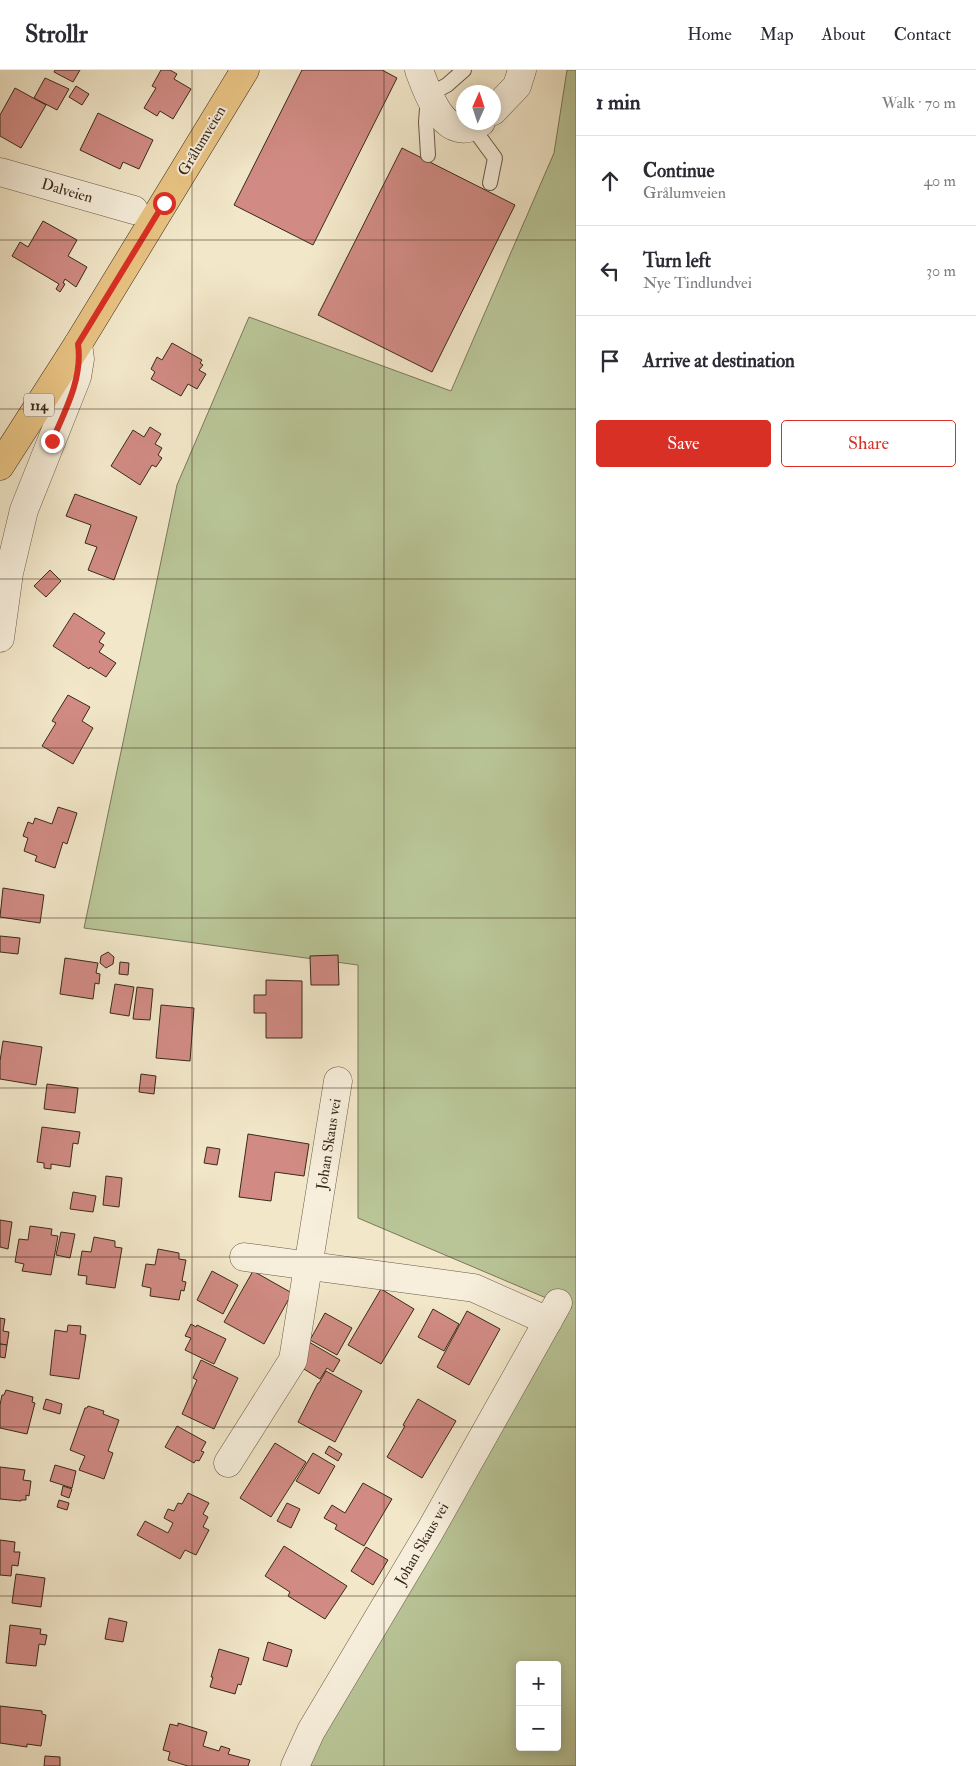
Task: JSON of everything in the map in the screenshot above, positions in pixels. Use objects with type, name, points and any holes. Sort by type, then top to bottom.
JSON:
[{"type":"main road","name":"Grålumveien","points":[[0,466],[78,344],[245,70]]},
{"type":"street","points":[[501,102],[517,86],[522,70]]},
{"type":"street","points":[[424,83],[442,118],[456,126]]},
{"type":"street","name":"Dalveien","points":[[0,172],[134,210]]},
{"type":"street","points":[[0,638],[9,573],[24,510],[77,377],[80,358],[78,344]]},
{"type":"street","name":"Johan Skaus vei","points":[[228,1463],[294,1360],[338,1082]]},
{"type":"street","name":"Johan Skaus vei","points":[[244,1257],[474,1288],[553,1312],[430,1531],[311,1731],[295,1766]]},
{"type":"lane","points":[[428,155],[424,83],[447,85],[464,70]]},
{"type":"lane","points":[[485,130],[495,158],[490,183]]},
{"type":"green space","points":[[567,70],[576,70],[576,1766],[295,1766],[558,1303],[358,1218],[358,965],[84,928],[177,485],[249,317],[451,391],[554,153]]},
{"type":"building","points":[[55,70],[80,70],[73,82],[54,72]]},
{"type":"building","points":[[161,70],[170,70],[177,74],[174,79],[191,89],[173,119],[160,111],[157,116],[144,108],[156,88],[152,86]]},
{"type":"building","points":[[302,70],[382,70],[397,78],[313,245],[234,205]]},
{"type":"building","points":[[45,78],[69,89],[57,110],[34,98]]},
{"type":"building","points":[[76,86],[89,94],[82,105],[69,97]]},
{"type":"building","points":[[15,88],[46,105],[21,148],[0,136],[0,115]]},
{"type":"building","points":[[98,113],[153,140],[139,169],[123,162],[120,169],[80,150]]},
{"type":"building","points":[[402,148],[515,205],[432,372],[318,315]]},
{"type":"building","points":[[43,221],[77,240],[68,256],[87,267],[76,287],[65,279],[63,283],[65,284],[60,292],[56,289],[59,284],[12,256],[20,242],[28,247]]},
{"type":"building","points":[[172,343],[202,360],[200,363],[203,365],[199,370],[206,374],[197,389],[188,384],[181,396],[151,379],[155,372],[151,369],[157,357],[162,360]]},
{"type":"building","points":[[150,427],[161,434],[155,444],[162,448],[158,455],[162,458],[156,467],[152,465],[140,485],[111,466],[133,430],[144,437]]},
{"type":"building","points":[[75,494],[137,517],[114,580],[88,570],[97,547],[85,543],[91,525],[66,516]]},
{"type":"building","points":[[50,570],[61,581],[46,597],[34,586]]},
{"type":"building","points":[[74,613],[105,633],[99,642],[104,645],[99,652],[116,663],[106,677],[90,667],[89,669],[53,646]]},
{"type":"building","points":[[68,695],[90,707],[82,721],[93,728],[73,764],[42,746],[56,723],[52,721]]},
{"type":"building","points":[[58,807],[77,813],[67,844],[63,842],[55,868],[35,861],[37,856],[24,851],[28,838],[23,836],[28,822],[33,824],[35,818],[52,824]]},
{"type":"building","points":[[3,888],[44,895],[40,923],[0,917]]},
{"type":"building","points":[[0,936],[20,938],[18,954],[0,952]]},
{"type":"building","points":[[108,952],[114,957],[113,964],[106,968],[100,963],[101,956]]},
{"type":"building","points":[[338,955],[339,985],[311,985],[310,956]]},
{"type":"building","points":[[65,958],[98,963],[96,973],[100,974],[99,984],[95,983],[93,999],[60,994]]},
{"type":"building","points":[[120,962],[129,963],[128,975],[119,974]]},
{"type":"building","points":[[266,980],[302,981],[302,1038],[266,1038],[266,1013],[254,1013],[254,995],[266,995]]},
{"type":"building","points":[[115,984],[134,987],[129,1016],[110,1013]]},
{"type":"building","points":[[137,987],[153,989],[150,1020],[133,1019]]},
{"type":"building","points":[[161,1005],[194,1008],[190,1061],[156,1058]]},
{"type":"building","points":[[3,1041],[42,1047],[36,1085],[0,1079]]},
{"type":"building","points":[[141,1074],[156,1076],[154,1094],[139,1092]]},
{"type":"building","points":[[47,1084],[78,1088],[75,1113],[44,1109]]},
{"type":"building","points":[[42,1127],[80,1132],[78,1144],[73,1143],[70,1167],[51,1164],[51,1169],[44,1168],[44,1163],[37,1162]]},
{"type":"building","points":[[248,1134],[309,1144],[304,1176],[275,1172],[271,1201],[239,1197]]},
{"type":"building","points":[[207,1147],[220,1149],[217,1165],[204,1163]]},
{"type":"building","points":[[106,1176],[122,1178],[119,1207],[103,1205]]},
{"type":"building","points":[[73,1192],[96,1196],[93,1212],[70,1209]]},
{"type":"building","points":[[0,1220],[12,1222],[8,1249],[0,1247]]},
{"type":"building","points":[[30,1226],[52,1229],[51,1235],[58,1236],[51,1275],[22,1271],[24,1264],[15,1262],[19,1239],[28,1240]]},
{"type":"building","points":[[61,1232],[75,1234],[70,1258],[56,1255]]},
{"type":"building","points":[[94,1237],[115,1241],[115,1247],[122,1248],[115,1288],[86,1284],[87,1276],[78,1275],[82,1251],[91,1252]]},
{"type":"building","points":[[158,1249],[179,1253],[179,1259],[186,1260],[182,1281],[186,1282],[184,1291],[181,1290],[179,1300],[150,1296],[151,1288],[142,1286],[146,1264],[155,1265]]},
{"type":"building","points":[[212,1271],[238,1285],[223,1314],[197,1300]]},
{"type":"building","points":[[253,1271],[292,1293],[264,1344],[224,1322]]},
{"type":"building","points":[[381,1289],[414,1309],[381,1364],[348,1345]]},
{"type":"building","points":[[433,1309],[459,1324],[444,1351],[418,1337]]},
{"type":"building","points":[[467,1311],[500,1329],[469,1385],[437,1367]]},
{"type":"building","points":[[325,1313],[352,1328],[337,1355],[310,1340]]},
{"type":"building","points":[[0,1318],[5,1319],[3,1331],[9,1332],[7,1345],[0,1344]]},
{"type":"building","points":[[191,1324],[226,1339],[214,1364],[185,1350],[191,1338],[185,1336]]},
{"type":"building","points":[[68,1325],[81,1326],[80,1334],[86,1335],[79,1379],[50,1375],[55,1330],[67,1332]]},
{"type":"building","points":[[309,1342],[340,1360],[333,1372],[327,1368],[320,1379],[296,1364]]},
{"type":"building","points":[[0,1344],[7,1345],[5,1358],[0,1357]]},
{"type":"building","points":[[201,1360],[238,1378],[214,1429],[182,1414],[197,1380],[193,1378]]},
{"type":"building","points":[[326,1371],[362,1391],[335,1442],[298,1422]]},
{"type":"building","points":[[6,1390],[33,1397],[32,1402],[35,1403],[27,1434],[0,1428],[0,1405],[2,1395],[4,1395]]},
{"type":"building","points":[[46,1399],[62,1404],[60,1414],[43,1409]]},
{"type":"building","points":[[418,1399],[456,1421],[422,1478],[387,1457]]},
{"type":"building","points":[[88,1406],[104,1411],[103,1414],[119,1420],[108,1451],[113,1453],[104,1479],[79,1470],[85,1456],[70,1450],[85,1408]]},
{"type":"building","points":[[177,1426],[206,1442],[201,1451],[204,1452],[199,1461],[196,1460],[194,1463],[165,1447]]},
{"type":"building","points":[[275,1443],[306,1462],[271,1517],[240,1498]]},
{"type":"building","points":[[329,1446],[342,1454],[338,1461],[325,1453]]},
{"type":"building","points":[[313,1453],[335,1466],[319,1494],[296,1481]]},
{"type":"building","points":[[55,1465],[76,1471],[72,1488],[50,1481]]},
{"type":"building","points":[[0,1467],[25,1470],[23,1480],[31,1481],[29,1496],[26,1495],[26,1500],[0,1499]]},
{"type":"building","points":[[363,1483],[392,1499],[364,1546],[335,1529],[337,1525],[324,1518],[332,1505],[345,1513]]},
{"type":"building","points":[[63,1486],[72,1489],[69,1498],[61,1495]]},
{"type":"building","points":[[188,1493],[209,1503],[203,1514],[208,1517],[203,1527],[209,1530],[196,1555],[185,1550],[180,1559],[137,1535],[145,1521],[168,1533],[173,1523],[164,1518],[168,1509],[174,1511],[178,1503],[182,1504]]},
{"type":"building","points":[[59,1500],[69,1503],[67,1510],[57,1507]]},
{"type":"building","points":[[287,1503],[300,1509],[291,1528],[277,1521]]},
{"type":"building","points":[[0,1540],[15,1542],[14,1552],[20,1552],[18,1566],[12,1565],[11,1576],[0,1575]]},
{"type":"building","points":[[284,1546],[347,1586],[325,1619],[288,1596],[290,1592],[265,1576]]},
{"type":"building","points":[[366,1547],[388,1560],[373,1585],[351,1571]]},
{"type":"building","points":[[16,1574],[45,1578],[41,1607],[12,1603]]},
{"type":"building","points":[[109,1618],[127,1622],[123,1642],[105,1639]]},
{"type":"building","points":[[10,1625],[41,1629],[40,1634],[47,1635],[45,1645],[39,1644],[36,1666],[6,1663]]},
{"type":"building","points":[[268,1642],[292,1650],[287,1667],[263,1660]]},
{"type":"building","points":[[219,1649],[249,1658],[241,1685],[238,1684],[235,1694],[210,1687]]},
{"type":"building","points":[[0,1706],[42,1711],[42,1714],[46,1715],[41,1746],[27,1744],[27,1747],[0,1743]]},
{"type":"building","points":[[178,1723],[207,1732],[203,1746],[219,1751],[221,1746],[230,1749],[228,1754],[250,1760],[248,1766],[188,1766],[168,1760],[170,1752],[163,1750],[170,1724],[178,1726]]},
{"type":"building","points":[[45,1756],[60,1757],[60,1766],[44,1766]]},
{"type":"route","points":[[52,441],[77,377],[80,358],[78,344],[164,203]]}]
